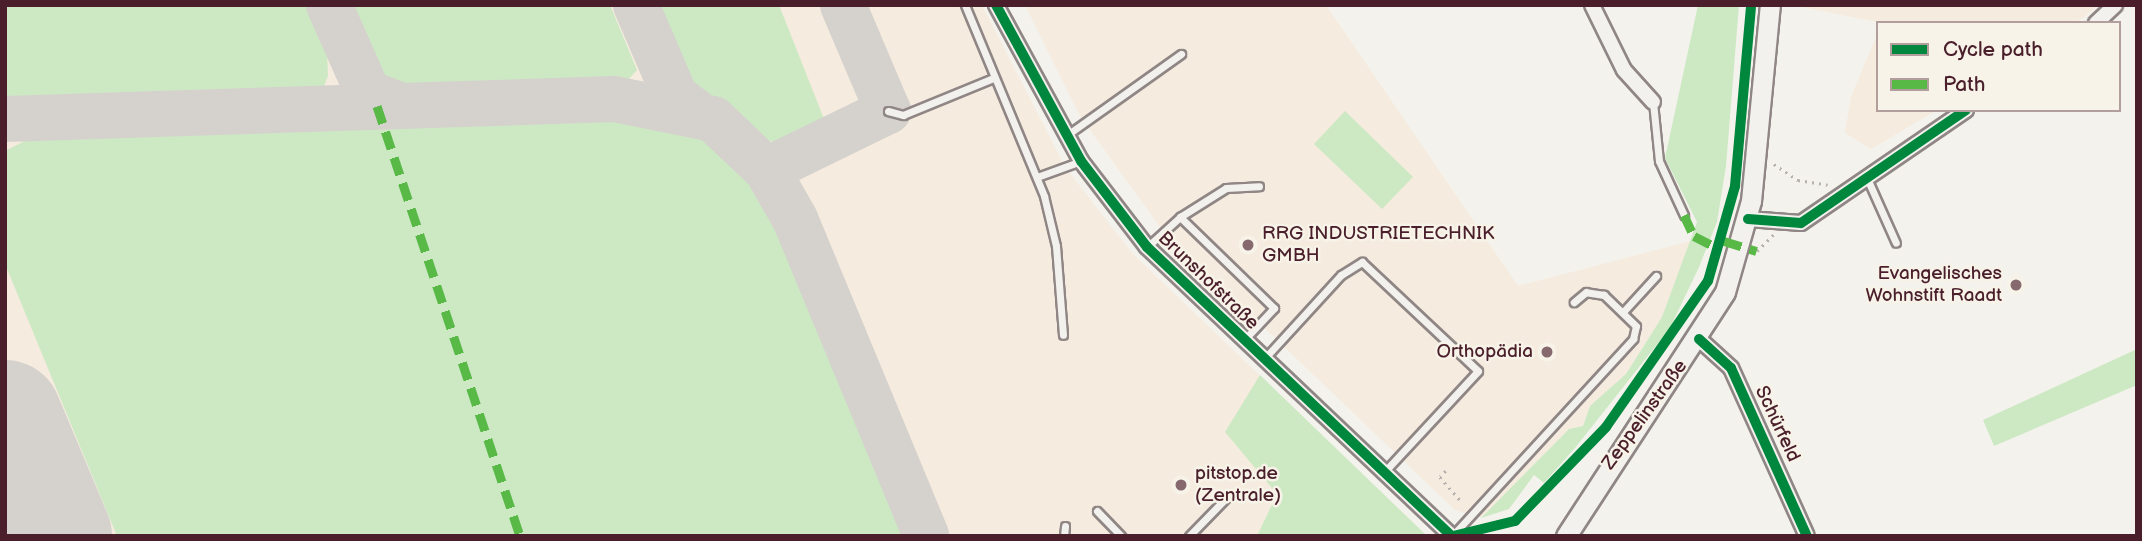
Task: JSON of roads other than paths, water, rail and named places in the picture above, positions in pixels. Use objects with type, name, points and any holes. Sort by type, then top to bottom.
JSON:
[{"type":"main road","name":"Zeppelinstraße","points":[[1566,536],[1699,339],[1725,292],[1748,219],[1770,5]]},
{"type":"street","name":"Brunshofstraße","points":[[996,5],[1081,161],[1147,247],[1452,536]]},
{"type":"street","points":[[1592,5],[1624,70],[1653,102]]},
{"type":"street","points":[[2098,21],[2115,5]]},
{"type":"street","points":[[1748,219],[1801,223],[1865,176],[1963,112]]},
{"type":"street","name":"Schürfeld","points":[[1699,339],[1731,368],[1807,536]]},
{"type":"lane","points":[[965,5],[993,78],[1037,177],[1056,246],[1063,335]]},
{"type":"lane","points":[[1067,136],[1181,54]]},
{"type":"lane","points":[[888,111],[904,115],[993,78]]},
{"type":"lane","points":[[1653,102],[1659,160],[1684,215]]},
{"type":"lane","points":[[1037,177],[1081,161]]},
{"type":"lane","points":[[1865,176],[1896,243]]},
{"type":"lane","points":[[1147,247],[1180,217],[1226,188],[1259,187]]},
{"type":"lane","points":[[1180,217],[1274,308],[1244,340]]},
{"type":"lane","points":[[1264,360],[1341,275],[1363,261],[1478,371],[1384,473]]},
{"type":"lane","points":[[1623,312],[1656,276]]},
{"type":"lane","points":[[1452,536],[1633,340],[1636,326],[1604,295],[1586,292],[1574,302]]},
{"type":"lane","points":[[1189,536],[1226,498]]},
{"type":"lane","points":[[1097,511],[1121,536]]},
{"type":"lane","points":[[1064,536],[1065,526]]},
{"type":"place","name":"RRG INDUSTRIETECHNIK GMBH","points":[[1248,245]]},
{"type":"place","name":"Evangelisches Wohnstift Raadt","points":[[2016,285]]},
{"type":"place","name":"Orthopädia","points":[[1547,352]]},
{"type":"place","name":"pitstop.de (Zentrale)","points":[[1181,485]]}]
